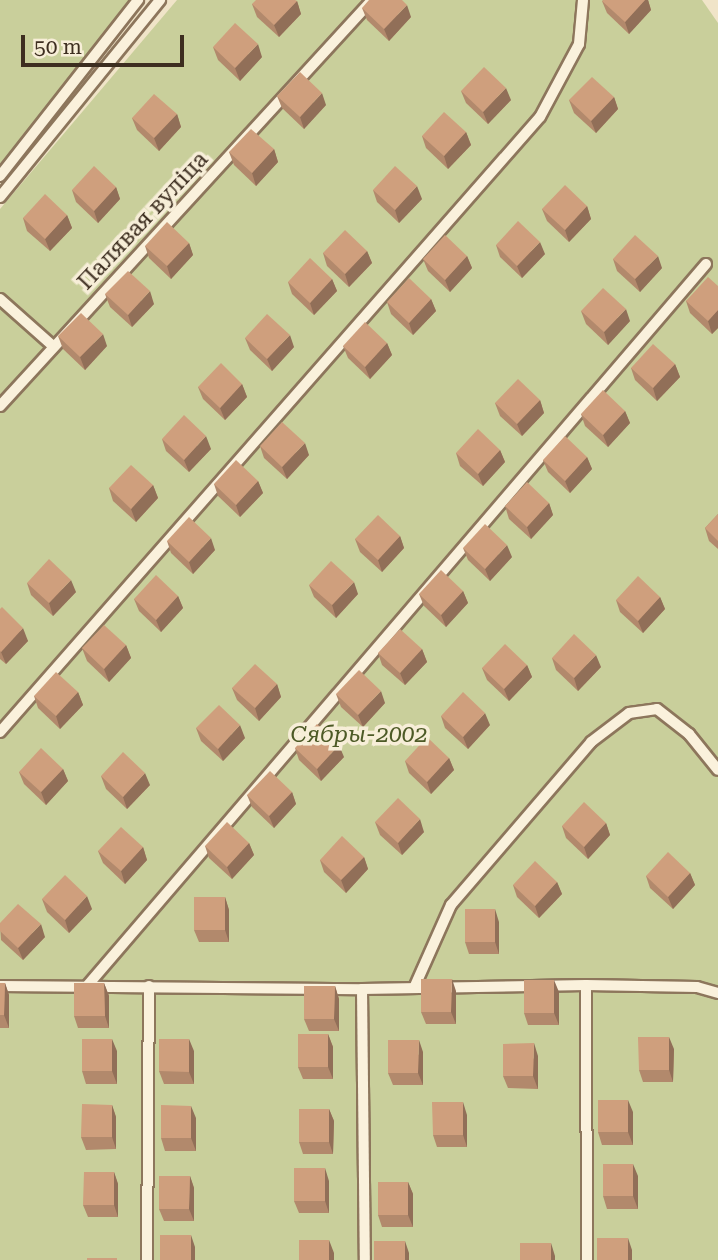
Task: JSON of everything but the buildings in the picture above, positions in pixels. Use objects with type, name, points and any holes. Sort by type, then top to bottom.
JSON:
[{"type":"lane","points":[[0,176],[6,162],[138,0]]},
{"type":"lane","points":[[0,197],[160,0]]},
{"type":"lane","name":"Палявая вуліца","points":[[0,406],[372,0]]},
{"type":"lane","points":[[0,732],[540,117],[579,44],[583,0]]},
{"type":"lane","points":[[87,986],[706,264]]},
{"type":"lane","points":[[0,299],[54,347]]},
{"type":"lane","points":[[414,988],[451,905],[591,742],[629,713],[657,709],[690,734],[718,770]]},
{"type":"lane","points":[[0,986],[362,989],[586,985],[697,987],[717,991]]},
{"type":"lane","points":[[586,985],[587,1260]]},
{"type":"lane","points":[[147,1260],[149,986]]},
{"type":"lane","points":[[362,989],[365,1260]]},
{"type":"green space","points":[[0,0],[138,0],[0,176]]},
{"type":"green space","name":"Сябры-2002","points":[[177,0],[702,0],[718,23],[718,1260],[0,1260],[0,209]]}]
